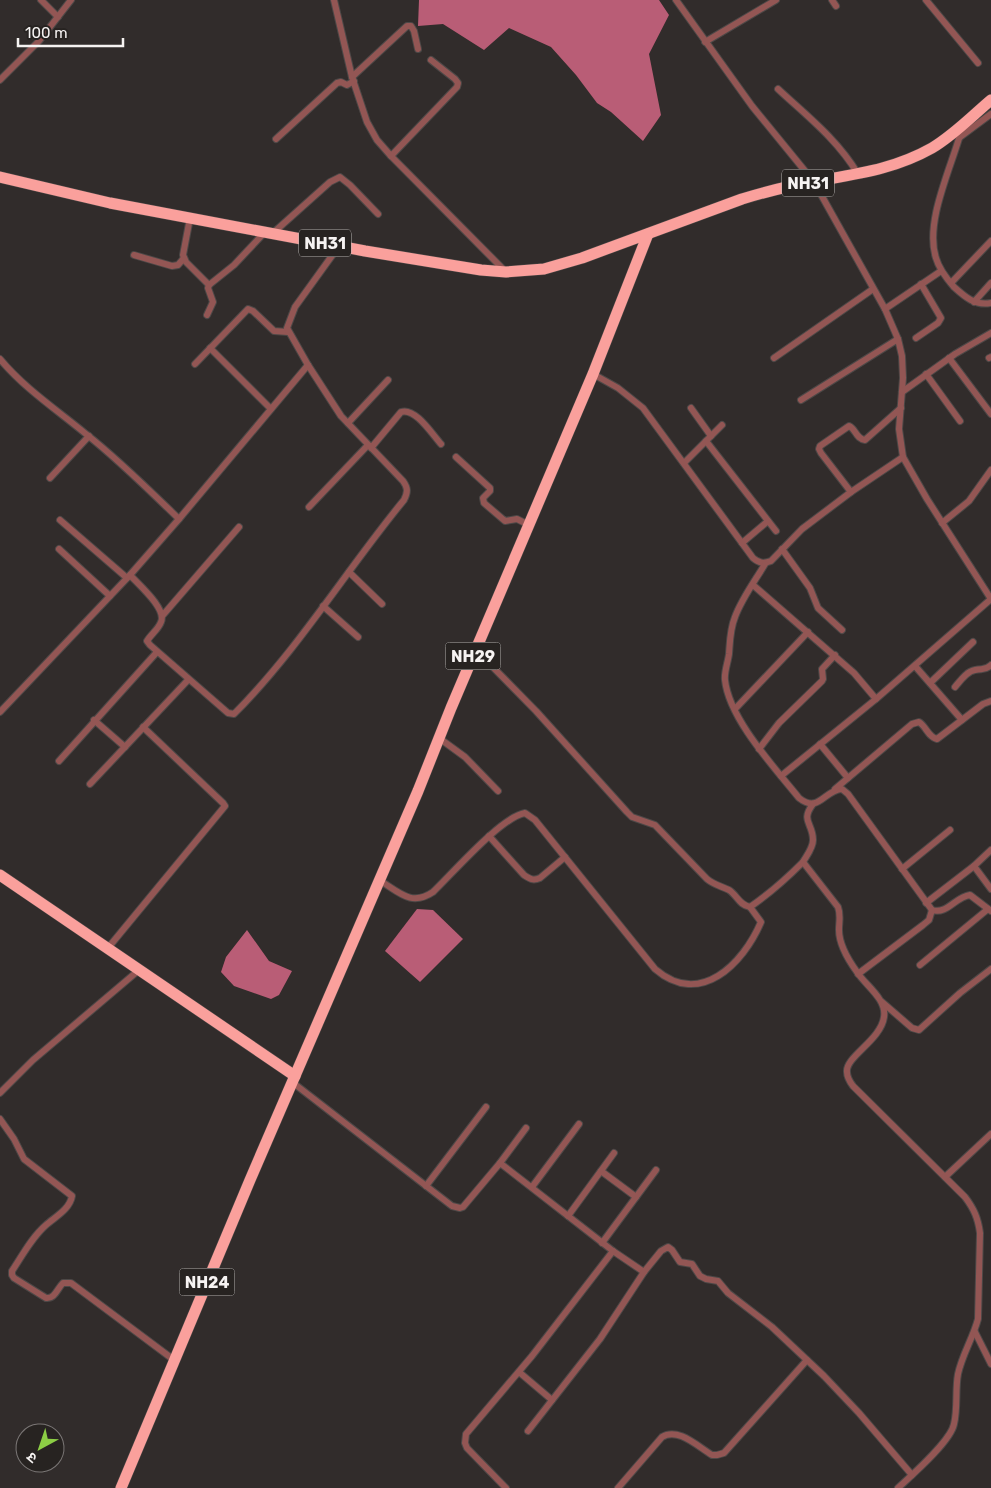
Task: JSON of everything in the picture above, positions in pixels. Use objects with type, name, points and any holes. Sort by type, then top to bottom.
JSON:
[{"type":"highway","name":"NH31","points":[[0,176],[110,203],[339,246],[455,266],[506,272],[526,272],[582,258],[742,199],[814,182],[876,171],[915,157],[933,147],[991,100]]},
{"type":"highway","name":"NH29","points":[[294,1079],[418,791],[593,374],[648,234]]},
{"type":"highway","points":[[0,875],[108,948],[294,1079]]},
{"type":"highway","name":"NH24","points":[[121,1488],[294,1079]]},
{"type":"street","points":[[41,0],[58,17]]},
{"type":"street","points":[[0,80],[39,41],[71,0]]},
{"type":"street","points":[[334,0],[353,79],[367,122],[377,140],[506,272]]},
{"type":"street","points":[[676,0],[752,106],[814,182],[885,310],[898,339],[902,356],[899,429],[904,457],[915,479],[991,599],[915,666],[782,776]]},
{"type":"street","points":[[705,42],[776,0]]},
{"type":"street","points":[[926,0],[978,63]]},
{"type":"street","points":[[276,139],[337,83],[341,82],[346,85],[353,79],[407,26],[411,26],[414,31],[418,49]]},
{"type":"street","points":[[391,156],[457,87],[456,79],[431,60]]},
{"type":"street","points":[[778,89],[830,136],[858,174]]},
{"type":"street","points":[[960,138],[991,114]]},
{"type":"street","points":[[963,124],[937,208],[934,225],[935,257],[941,270],[962,295],[974,302],[991,303]]},
{"type":"street","points":[[209,285],[330,182],[340,177],[378,214]]},
{"type":"street","points":[[190,218],[183,250],[184,258],[209,285],[208,288],[213,302],[207,315]]},
{"type":"street","points":[[951,283],[991,241]]},
{"type":"street","points":[[239,528],[163,615],[160,626],[147,641],[188,680],[228,713],[234,714],[288,651],[407,494],[407,488],[403,481],[341,416],[288,332],[287,324],[295,306],[339,246]]},
{"type":"street","points":[[134,255],[172,266],[178,265],[184,258]]},
{"type":"street","points":[[885,310],[941,270]]},
{"type":"street","points":[[916,338],[938,323],[941,318],[922,284]]},
{"type":"street","points":[[974,302],[991,284]]},
{"type":"street","points":[[774,358],[873,289]]},
{"type":"street","points":[[195,364],[248,310],[253,311],[274,331],[288,332]]},
{"type":"street","points":[[902,392],[948,358],[991,333]]},
{"type":"street","points":[[801,400],[898,339]]},
{"type":"street","points":[[210,348],[271,409]]},
{"type":"street","points":[[948,358],[991,414]]},
{"type":"street","points":[[0,359],[16,378],[89,436],[144,484],[179,519]]},
{"type":"street","points":[[0,712],[128,577],[308,365]]},
{"type":"street","points":[[593,374],[618,388],[643,408],[753,558],[758,563],[765,564]]},
{"type":"street","points":[[926,374],[960,422]]},
{"type":"street","points":[[348,423],[388,380]]},
{"type":"street","points":[[691,408],[708,439],[776,531]]},
{"type":"street","points":[[851,492],[821,453],[820,446],[849,426],[852,427],[859,438],[865,440],[901,408]]},
{"type":"street","points":[[309,507],[401,412],[408,411],[416,416],[441,444]]},
{"type":"street","points":[[684,463],[722,425]]},
{"type":"street","points":[[50,478],[89,436]]},
{"type":"street","points":[[456,457],[490,488],[490,491],[483,498],[484,503],[505,521],[517,519],[529,525]]},
{"type":"street","points":[[813,804],[805,803],[799,798],[759,749],[740,720],[727,692],[725,677],[729,661],[731,628],[735,615],[765,564],[771,561],[802,529],[851,492],[904,457]]},
{"type":"street","points":[[942,523],[969,502],[991,470]]},
{"type":"street","points":[[60,520],[128,577],[159,608],[163,615]]},
{"type":"street","points":[[742,543],[768,521]]},
{"type":"street","points":[[58,549],[110,596]]},
{"type":"street","points":[[782,549],[810,588],[818,608],[842,630]]},
{"type":"street","points":[[349,572],[382,604]]},
{"type":"street","points":[[753,584],[854,673],[876,699]]},
{"type":"street","points":[[323,606],[358,637]]},
{"type":"street","points":[[735,709],[808,632]]},
{"type":"street","points":[[930,683],[973,642]]},
{"type":"street","points":[[379,880],[408,898],[418,900],[426,897],[489,836],[511,820],[525,813],[534,820],[565,857],[644,957],[673,982],[684,984],[704,982],[721,974],[738,959],[761,922],[750,907],[742,905],[730,890],[707,879],[655,825],[632,817],[536,711],[476,650]]},
{"type":"street","points":[[59,760],[157,652]]},
{"type":"street","points":[[759,749],[779,723],[822,681],[822,669],[834,655]]},
{"type":"street","points":[[955,687],[971,671],[983,670],[991,665]]},
{"type":"street","points":[[915,666],[962,720]]},
{"type":"street","points":[[90,784],[188,680]]},
{"type":"street","points":[[750,907],[781,884],[803,862],[812,846],[812,834],[806,817],[807,811],[813,804],[835,789],[916,722],[922,723],[931,736],[937,739],[988,701],[991,701]]},
{"type":"street","points":[[94,720],[125,747]]},
{"type":"street","points":[[108,948],[225,806],[143,727]]},
{"type":"street","points":[[439,738],[466,757],[498,791]]},
{"type":"street","points":[[820,744],[848,778]]},
{"type":"street","points":[[835,789],[842,789],[848,794],[932,910],[939,912],[958,899],[970,895],[990,910],[920,964]]},
{"type":"street","points":[[902,869],[950,830]]},
{"type":"street","points":[[489,836],[524,875],[530,879],[540,878],[565,857]]},
{"type":"street","points":[[926,903],[974,866],[991,850]]},
{"type":"street","points":[[803,862],[838,907],[840,914],[840,936],[850,961],[858,974],[880,1000],[912,1028],[919,1030],[955,996],[991,969]]},
{"type":"street","points":[[974,866],[991,888]]},
{"type":"street","points":[[858,974],[923,925],[928,920],[932,910]]},
{"type":"street","points":[[0,1093],[33,1060],[139,970]]},
{"type":"street","points":[[880,1000],[884,1010],[881,1029],[850,1062],[846,1070],[848,1078],[853,1086],[965,1197],[974,1210],[980,1233],[979,1312],[975,1332],[964,1354],[958,1373],[954,1427],[941,1444],[898,1488]]},
{"type":"street","points":[[294,1079],[426,1186],[452,1206],[460,1208],[466,1204],[500,1163],[526,1128]]},
{"type":"street","points":[[426,1186],[486,1107]]},
{"type":"street","points":[[0,1119],[14,1139],[24,1159],[72,1196],[72,1200],[60,1215],[43,1228],[12,1271],[14,1278],[46,1298],[54,1296],[63,1283],[71,1283],[174,1360]]},
{"type":"street","points":[[532,1187],[579,1124]]},
{"type":"street","points":[[945,1176],[991,1134]]},
{"type":"street","points":[[568,1216],[614,1153]]},
{"type":"street","points":[[500,1163],[602,1243],[644,1272]]},
{"type":"street","points":[[601,1170],[636,1197]]},
{"type":"street","points":[[602,1243],[656,1170]]},
{"type":"street","points":[[528,1431],[600,1339],[644,1272],[661,1251],[668,1247],[680,1262],[692,1264],[702,1277],[718,1281],[728,1293],[772,1327],[859,1413],[912,1475]]},
{"type":"street","points":[[506,1488],[467,1448],[464,1438],[519,1372],[613,1251]]},
{"type":"street","points":[[975,1332],[991,1364]]},
{"type":"street","points":[[618,1488],[662,1437],[667,1434],[674,1433],[680,1435],[712,1455],[718,1456],[724,1453],[807,1360]]},
{"type":"street","points":[[519,1372],[552,1400]]},
{"type":"shaded area","points":[[419,0],[659,0],[669,15],[649,54],[661,115],[643,141],[611,112],[597,103],[576,75],[551,47],[509,28],[484,50],[443,24],[418,26]]},
{"type":"shaded area","points":[[417,909],[433,910],[463,939],[420,982],[385,951]]},
{"type":"shaded area","points":[[247,930],[269,961],[292,971],[279,995],[271,999],[234,986],[221,972],[226,957]]}]
